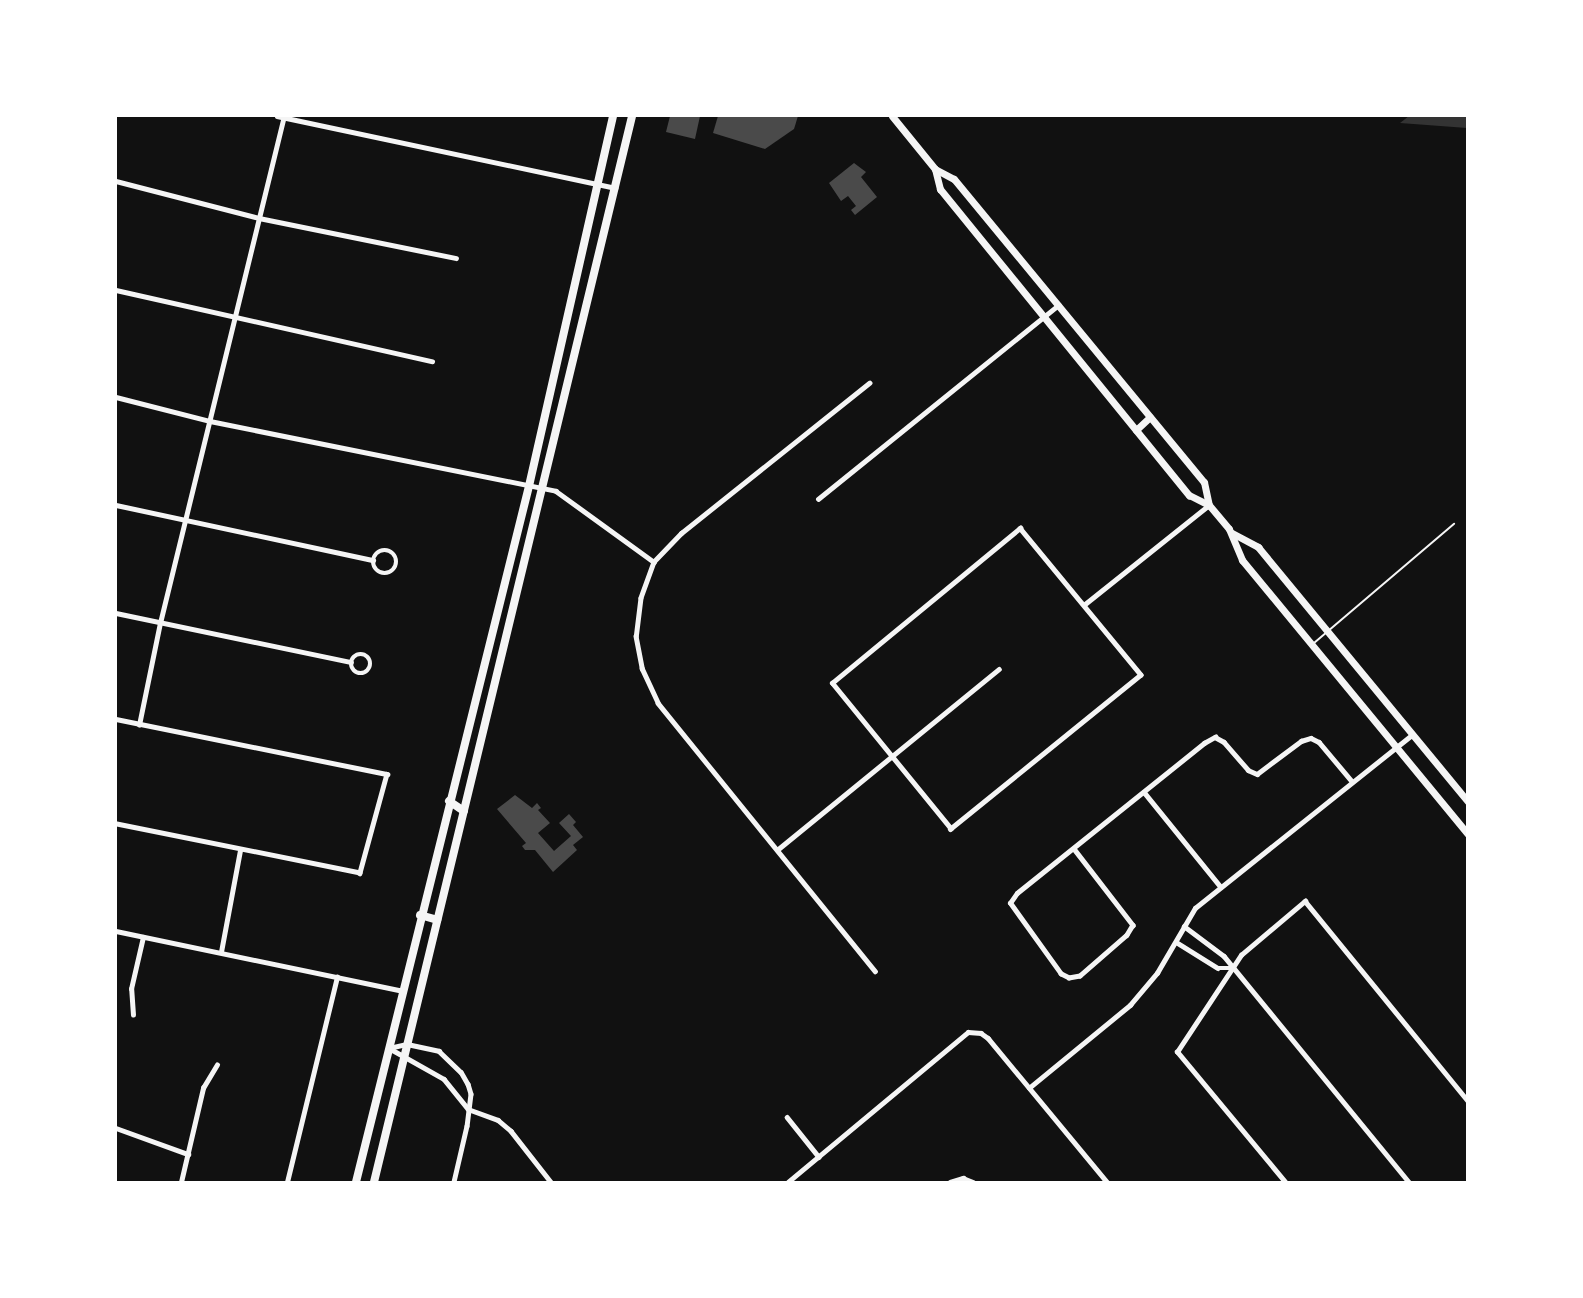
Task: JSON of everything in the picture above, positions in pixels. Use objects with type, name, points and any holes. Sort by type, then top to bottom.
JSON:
[{"type":"main road","points":[[356,1182],[461,750],[529,486],[613,116]]},
{"type":"main road","points":[[374,1182],[632,116]]},
{"type":"main road","points":[[892,116],[935,169],[954,179],[1204,482],[1209,505]]},
{"type":"main road","points":[[935,169],[940,189],[1189,495],[1209,505],[1232,532],[1258,547],[1467,802]]},
{"type":"main road","points":[[567,321],[581,325]]},
{"type":"main road","points":[[1136,430],[1150,417]]},
{"type":"main road","points":[[1232,532],[1242,560],[1467,834]]},
{"type":"main road","points":[[492,630],[506,635]]},
{"type":"main road","points":[[461,750],[478,756]]},
{"type":"main road","points":[[449,801],[464,811]]},
{"type":"main road","points":[[420,915],[437,920]]},
{"type":"street","points":[[277,116],[615,188]]},
{"type":"street","points":[[139,725],[160,623],[236,320],[284,116]]},
{"type":"street","points":[[116,181],[259,218],[456,258]]},
{"type":"street","points":[[116,290],[236,320],[432,361]]},
{"type":"street","points":[[818,499],[1058,305]]},
{"type":"street","points":[[870,383],[682,533],[654,562],[641,598],[636,636],[642,668],[658,703],[875,971]]},
{"type":"street","points":[[116,397],[210,421],[555,491],[584,509],[654,562]]},
{"type":"street","points":[[116,505],[186,523],[373,560]]},
{"type":"street","points":[[1085,604],[1209,505]]},
{"type":"street","points":[[1020,528],[1085,604],[1141,675],[951,829],[832,683],[1020,528]]},
{"type":"street","points":[[386,550],[394,555],[396,564],[392,571],[383,574],[375,569],[373,560],[377,553],[386,550]]},
{"type":"street","points":[[116,613],[351,662]]},
{"type":"street","points":[[363,654],[370,658],[371,666],[367,673],[359,674],[352,670],[351,662],[355,655],[363,654]]},
{"type":"street","points":[[777,850],[999,669]]},
{"type":"street","points":[[116,719],[387,774],[360,873],[116,824]]},
{"type":"street","points":[[1029,1088],[1130,1005],[1176,942],[1195,908],[1351,780],[1412,735]]},
{"type":"street","points":[[1075,850],[1133,925],[1127,935],[1080,976],[1071,978],[1061,974],[1013,911],[1010,903],[1017,893],[1075,850],[1215,737],[1224,742],[1248,770],[1257,774],[1301,741],[1311,738],[1319,742],[1351,780]]},
{"type":"street","points":[[1144,792],[1221,887]]},
{"type":"street","points":[[221,952],[240,850]]},
{"type":"street","points":[[1285,1182],[1177,1052],[1241,955],[1305,901],[1467,1101]]},
{"type":"street","points":[[1184,926],[1224,956],[1231,969],[1409,1182]]},
{"type":"street","points":[[116,931],[402,991]]},
{"type":"street","points":[[133,1015],[131,989],[143,937]]},
{"type":"street","points":[[1176,942],[1218,968],[1231,969]]},
{"type":"street","points":[[287,1182],[336,977]]},
{"type":"street","points":[[788,1182],[959,1040],[975,1033],[988,1038],[1103,1181]]},
{"type":"street","points":[[389,1048],[407,1044],[429,1048],[450,1059],[468,1084],[471,1094],[454,1182]]},
{"type":"street","points":[[389,1048],[404,1059],[444,1079],[468,1109],[498,1120],[510,1131],[551,1182]]},
{"type":"street","points":[[181,1182],[203,1088],[217,1065]]},
{"type":"street","points":[[787,1117],[819,1157]]},
{"type":"street","points":[[116,1128],[188,1154]]},
{"type":"street","points":[[950,1182],[963,1178],[973,1182]]},
{"type":"lane","points":[[1312,644],[1454,524]]},
{"type":"shaded area","points":[[1409,116],[1467,116],[1467,128],[1400,123]]},
{"type":"building","points":[[670,116],[700,116],[695,139],[666,132]]},
{"type":"building","points":[[718,116],[798,116],[794,129],[765,149],[713,133]]},
{"type":"building","points":[[854,163],[866,172],[861,177],[877,197],[855,215],[851,210],[856,206],[848,196],[841,201],[829,183]]},
{"type":"building","points":[[515,795],[532,808],[537,803],[541,808],[538,810],[550,823],[538,833],[554,851],[571,836],[559,823],[569,814],[576,822],[573,825],[583,837],[573,845],[577,850],[553,872],[535,850],[525,850],[522,846],[526,843],[497,809]]}]
